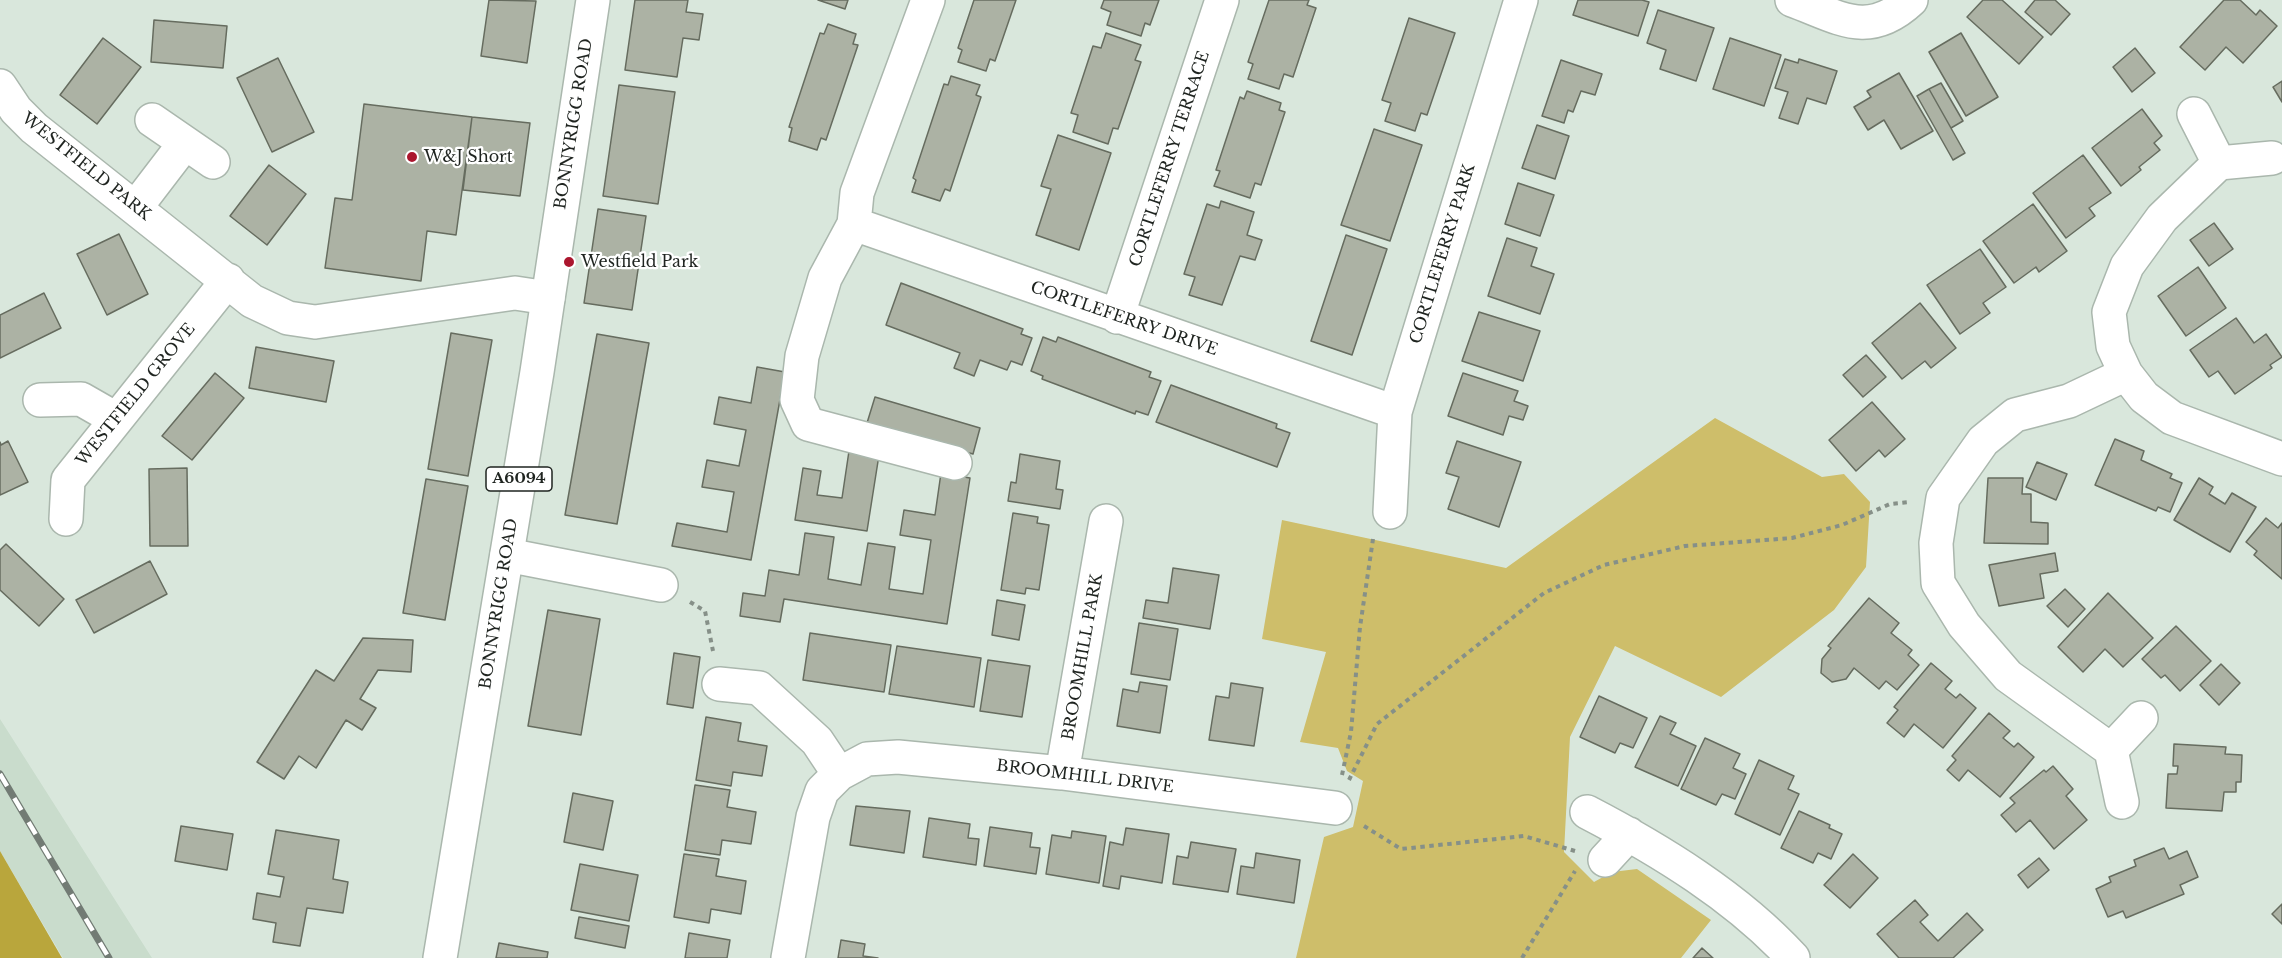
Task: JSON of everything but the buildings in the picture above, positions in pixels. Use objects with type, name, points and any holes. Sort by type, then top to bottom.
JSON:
[{"type":"street","name":"BONNYRIGG ROAD","points":[[440,958],[507,555],[593,0]]},
{"type":"street","points":[[928,0],[857,193],[854,224],[825,278],[802,356],[797,400],[808,424],[955,463]]},
{"type":"street","name":"CORTLEFERRY TERRACE","points":[[1118,317],[1222,0]]},
{"type":"street","name":"CORTLEFERRY PARK","points":[[1389,512],[1395,412],[1521,0]]},
{"type":"street","points":[[1792,0],[1852,22],[1872,23],[1892,17],[1911,0]]},
{"type":"street","name":"WESTFIELD PARK","points":[[0,86],[16,110],[34,128],[252,301],[288,318],[315,322],[515,293],[548,298]]},
{"type":"street","points":[[2194,114],[2219,163]]},
{"type":"street","points":[[152,120],[213,162]]},
{"type":"street","points":[[136,207],[185,143]]},
{"type":"street","points":[[2272,158],[2219,163],[2162,218],[2127,266],[2109,312],[2113,346],[2126,374],[2144,397],[2172,418],[2282,459]]},
{"type":"street","name":"CORTLEFERRY DRIVE","points":[[854,224],[1395,412]]},
{"type":"street","name":"WESTFIELD GROVE","points":[[66,519],[68,480],[228,280]]},
{"type":"street","points":[[2122,802],[2111,750],[2008,676],[1964,625],[1938,583],[1936,543],[1944,498],[1983,441],[2015,416],[2069,401],[2126,374]]},
{"type":"street","points":[[40,400],[81,399],[116,419]]},
{"type":"street","name":"BROOMHILL PARK","points":[[1062,773],[1112,535]]},
{"type":"street","points":[[507,555],[661,585]]},
{"type":"street","points":[[719,684],[759,688],[817,741],[839,774],[822,791],[813,817],[789,958]]},
{"type":"street","points":[[2111,750],[2141,718]]},
{"type":"street","name":"BROOMHILL DRIVE","points":[[839,774],[867,759],[898,757],[1062,773],[1335,808]]},
{"type":"street","points":[[1587,812],[1629,834],[1720,894],[1793,958]]},
{"type":"street","points":[[1595,857],[1629,834]]},
{"type":"path","points":[[1335,808],[1377,724],[1545,593],[1604,565],[1685,546],[1792,538],[1842,525],[1890,504],[1944,498]]},
{"type":"path","points":[[1335,808],[1351,732],[1360,627],[1375,527],[1389,512]]},
{"type":"path","points":[[661,585],[705,611],[719,684]]},
{"type":"path","points":[[1335,808],[1401,849],[1524,836],[1595,857],[1522,958]]},
{"type":"shaded area","points":[[1715,418],[1822,477],[1844,474],[1870,502],[1866,567],[1834,610],[1721,697],[1615,646],[1570,737],[1564,852],[1594,882],[1612,872],[1637,869],[1711,920],[1681,958],[1296,958],[1324,837],[1353,827],[1363,781],[1347,771],[1338,748],[1300,742],[1326,652],[1262,639],[1282,520],[1506,568]]},
{"type":"shaded area","points":[[0,719],[152,958],[63,958],[0,851]]},
{"type":"shaded area","points":[[0,851],[62,958],[0,958]]},
{"type":"railway","points":[[0,774],[109,958]]},
{"type":"place","name":"W&J Short","points":[[412,157]]},
{"type":"place","name":"Westfield Park","points":[[569,262]]}]
